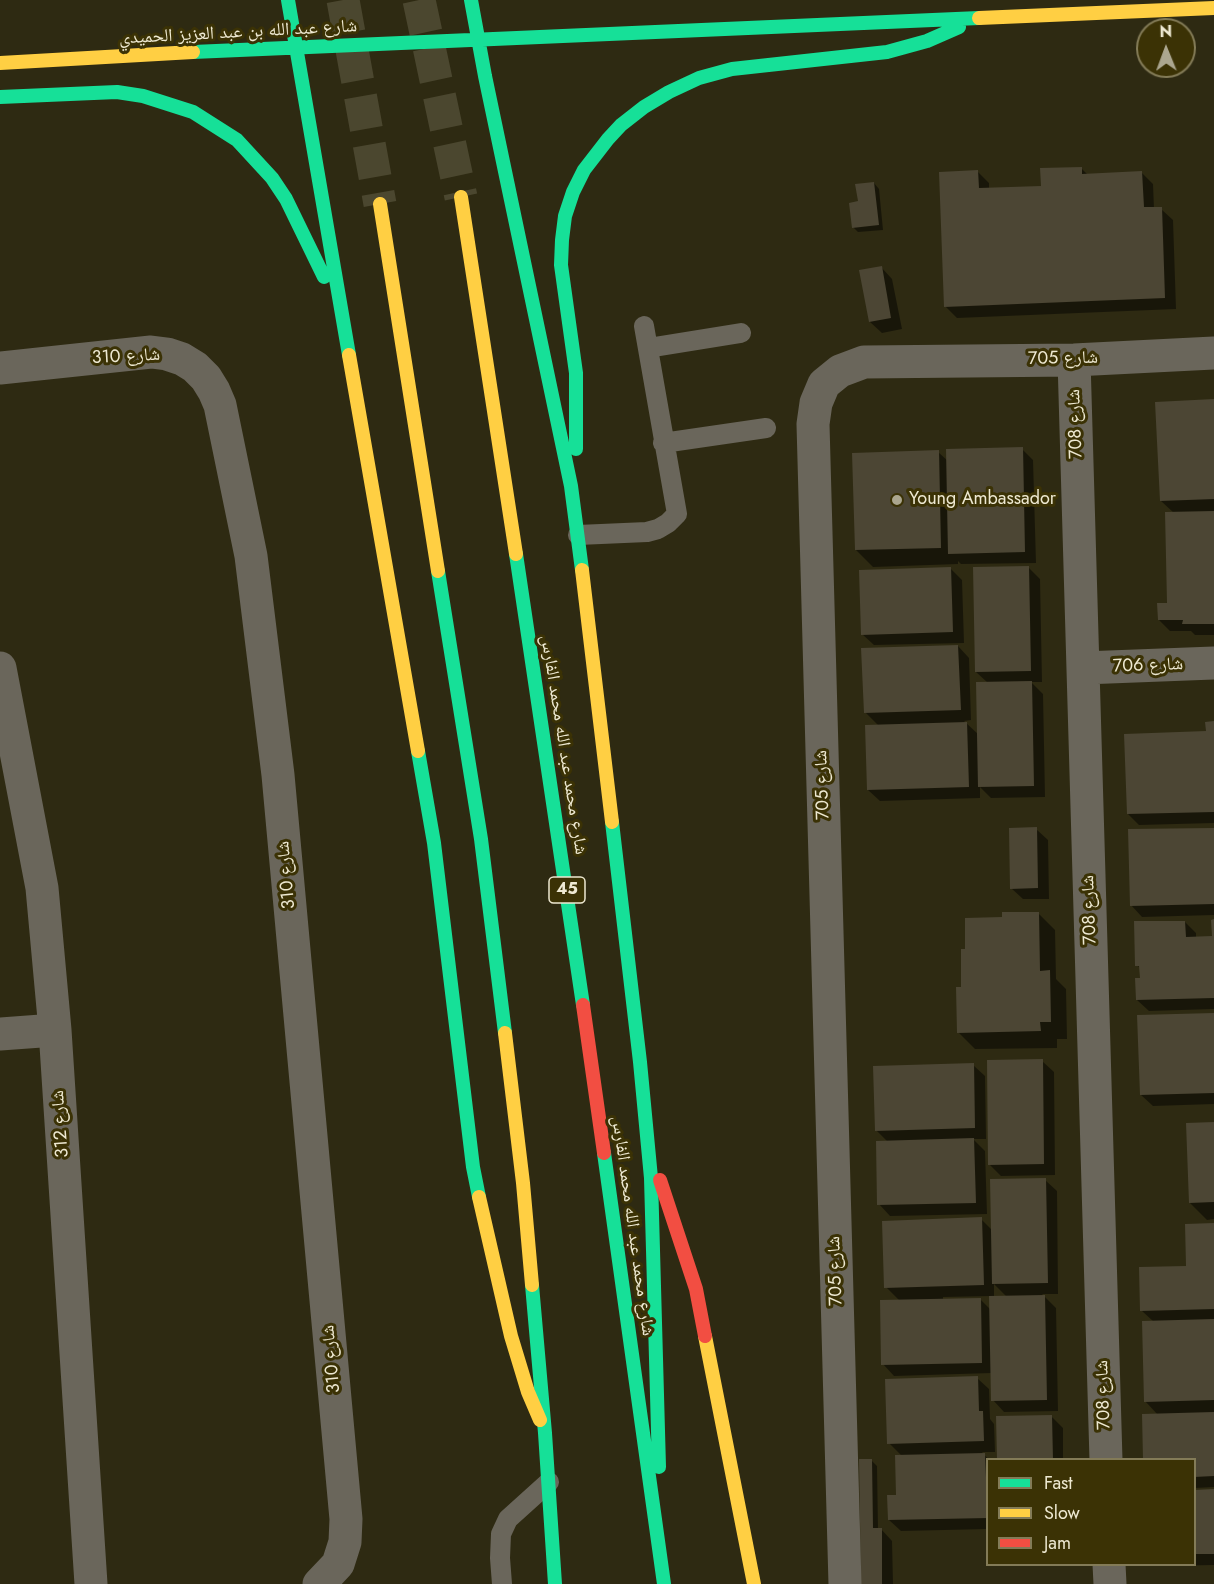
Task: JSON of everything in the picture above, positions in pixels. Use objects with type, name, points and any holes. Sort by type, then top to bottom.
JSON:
[{"type":"street","points":[[288,0],[434,843],[473,1167],[496,1280],[511,1336],[528,1392],[546,1433]]},
{"type":"street","points":[[471,0],[571,486],[578,536],[651,1178],[663,1577]]},
{"type":"street","name":"شارع عبد الله بن عبد العزيز الحميدي","points":[[0,63],[1214,8]]},
{"type":"street","points":[[571,486],[576,448],[578,395],[561,265],[562,240],[565,216],[573,192],[584,170],[602,145],[621,125],[644,107],[699,78],[743,67],[887,52],[927,41],[980,18]]},
{"type":"street","points":[[6,97],[91,92],[143,96],[193,112],[215,125],[237,140],[272,178],[305,236],[342,316]]},
{"type":"street","name":"شارع محمد عبد الله محمد الفارس","points":[[461,197],[566,883],[663,1577]]},
{"type":"street","points":[[380,204],[481,839],[523,1184],[546,1433],[555,1584]]},
{"type":"street","name":"شارع 310","points":[[0,368],[151,352],[166,354],[182,359],[200,372],[214,391],[220,405],[251,556],[278,775],[346,1519],[345,1542],[338,1564],[319,1584]]},
{"type":"street","name":"شارع 705","points":[[845,1584],[813,424],[816,403],[824,384],[840,371],[864,362],[1074,360],[1214,353]]},
{"type":"street","name":"شارع 708","points":[[1074,360],[1106,1458]]},
{"type":"street","name":"شارع 706","points":[[1083,668],[1214,663]]},
{"type":"street","name":"شارع 312","points":[[0,668],[42,888],[55,1030],[91,1584]]},
{"type":"street","points":[[0,1034],[55,1030]]},
{"type":"street","points":[[648,1148],[674,1218],[696,1289],[754,1584]]},
{"type":"street","points":[[1109,1566],[1110,1584]]},
{"type":"lane","points":[[578,536],[647,532],[668,524],[676,514],[644,326]]},
{"type":"lane","points":[[648,348],[741,333]]},
{"type":"lane","points":[[663,443],[766,428]]},
{"type":"lane","points":[[502,1584],[501,1534],[508,1519],[549,1482]]},
{"type":"building","points":[[1082,167],[1082,174],[1142,171],[1144,207],[1162,207],[1165,298],[944,307],[939,172],[978,170],[979,188],[1041,186],[1040,168]]},
{"type":"building","points":[[874,182],[879,225],[852,228],[849,203],[858,201],[855,184]]},
{"type":"building","points":[[882,266],[891,318],[869,322],[859,270]]},
{"type":"building","points":[[1214,399],[1214,499],[1160,501],[1155,402]]},
{"type":"building","points":[[1023,447],[1025,552],[948,554],[946,449]]},
{"type":"building","name":"Young Ambassador","points":[[939,450],[941,548],[855,550],[852,453]]},
{"type":"building","points":[[1214,511],[1214,624],[1182,624],[1183,620],[1158,620],[1157,603],[1167,603],[1165,512]]},
{"type":"building","points":[[1029,566],[1031,671],[975,672],[973,567]]},
{"type":"building","points":[[951,567],[953,632],[861,635],[859,570]]},
{"type":"building","points":[[958,645],[961,710],[864,713],[861,648]]},
{"type":"building","points":[[1032,681],[1034,786],[978,787],[976,682]]},
{"type":"building","points":[[1214,721],[1214,812],[1127,814],[1124,734],[1206,731],[1205,722]]},
{"type":"building","points":[[967,722],[969,787],[867,790],[865,725]]},
{"type":"building","points":[[1037,827],[1038,888],[1010,889],[1009,828]]},
{"type":"building","points":[[1214,828],[1214,904],[1130,906],[1128,829]]},
{"type":"building","points":[[1002,912],[1039,912],[1040,971],[1050,970],[1051,1022],[1040,1022],[1041,1031],[957,1033],[956,987],[961,987],[961,949],[965,949],[965,918],[1002,917]]},
{"type":"building","points":[[1214,919],[1214,998],[1136,1000],[1135,978],[1140,978],[1139,966],[1135,966],[1134,921],[1185,921],[1186,937],[1212,936],[1211,920]]},
{"type":"building","points":[[1214,1013],[1214,1093],[1140,1095],[1137,1015]]},
{"type":"building","points":[[1043,1059],[1044,1164],[988,1165],[987,1060]]},
{"type":"building","points":[[974,1063],[975,1128],[875,1131],[873,1066]]},
{"type":"building","points":[[1214,1122],[1214,1202],[1189,1203],[1186,1123]]},
{"type":"building","points":[[974,1138],[976,1203],[877,1205],[876,1141]]},
{"type":"building","points":[[1046,1178],[1048,1283],[992,1284],[990,1179]]},
{"type":"building","points":[[982,1217],[984,1285],[884,1288],[882,1221]]},
{"type":"building","points":[[1214,1223],[1214,1309],[1140,1311],[1139,1267],[1186,1266],[1185,1224]]},
{"type":"building","points":[[1045,1295],[1047,1400],[991,1401],[989,1296]]},
{"type":"building","points":[[981,1298],[982,1363],[881,1365],[880,1300]]},
{"type":"building","points":[[1214,1319],[1214,1400],[1144,1402],[1142,1321]]},
{"type":"building","points":[[978,1376],[979,1411],[983,1411],[984,1441],[887,1444],[885,1379]]},
{"type":"building","points":[[1214,1412],[1214,1476],[1196,1477],[1196,1458],[1143,1458],[1142,1414]]},
{"type":"building","points":[[1052,1415],[1053,1458],[997,1458],[996,1416]]},
{"type":"building","points":[[985,1453],[986,1518],[888,1520],[887,1495],[896,1495],[895,1455]]},
{"type":"building","points":[[859,1459],[872,1459],[873,1528],[882,1528],[882,1584],[861,1584]]},
{"type":"building","points":[[1214,1489],[1214,1554],[1196,1554],[1196,1490]]},
{"type":"tunnel","points":[[343,0],[380,204]]},
{"type":"tunnel","points":[[419,0],[461,197]]},
{"type":"traffic: fast","points":[[288,0],[349,355]]},
{"type":"traffic: fast","points":[[471,0],[571,486],[582,570]]},
{"type":"traffic: fast","points":[[193,52],[979,18]]},
{"type":"traffic: fast","points":[[576,449],[576,373],[561,265],[562,240],[565,216],[573,192],[584,170],[608,139],[621,125],[644,107],[699,78],[732,69],[887,52],[927,41],[959,27]]},
{"type":"traffic: fast","points":[[0,97],[117,92],[143,96],[193,112],[237,140],[272,178],[286,199],[324,277]]},
{"type":"traffic: fast","points":[[516,554],[583,1005]]},
{"type":"traffic: fast","points":[[438,571],[481,839],[505,1033]]},
{"type":"traffic: fast","points":[[418,751],[434,843],[473,1167],[479,1197]]},
{"type":"traffic: fast","points":[[612,822],[651,1178],[659,1467]]},
{"type":"traffic: fast","points":[[604,1153],[664,1584]]},
{"type":"traffic: fast","points":[[532,1285],[555,1584]]},
{"type":"traffic: slow","points":[[979,18],[1214,8]]},
{"type":"traffic: slow","points":[[0,63],[193,52]]},
{"type":"traffic: slow","points":[[461,197],[516,554]]},
{"type":"traffic: slow","points":[[380,204],[438,571]]},
{"type":"traffic: slow","points":[[349,355],[418,751]]},
{"type":"traffic: slow","points":[[582,570],[612,822]]},
{"type":"traffic: slow","points":[[505,1033],[523,1183],[532,1285]]},
{"type":"traffic: slow","points":[[479,1197],[511,1336],[528,1392],[540,1420]]},
{"type":"traffic: slow","points":[[705,1336],[754,1584]]},
{"type":"traffic: jam","points":[[583,1005],[604,1153]]},
{"type":"traffic: jam","points":[[660,1180],[696,1289],[705,1336]]},
{"type":"place","name":"Young Ambassador","points":[[897,500]]}]
